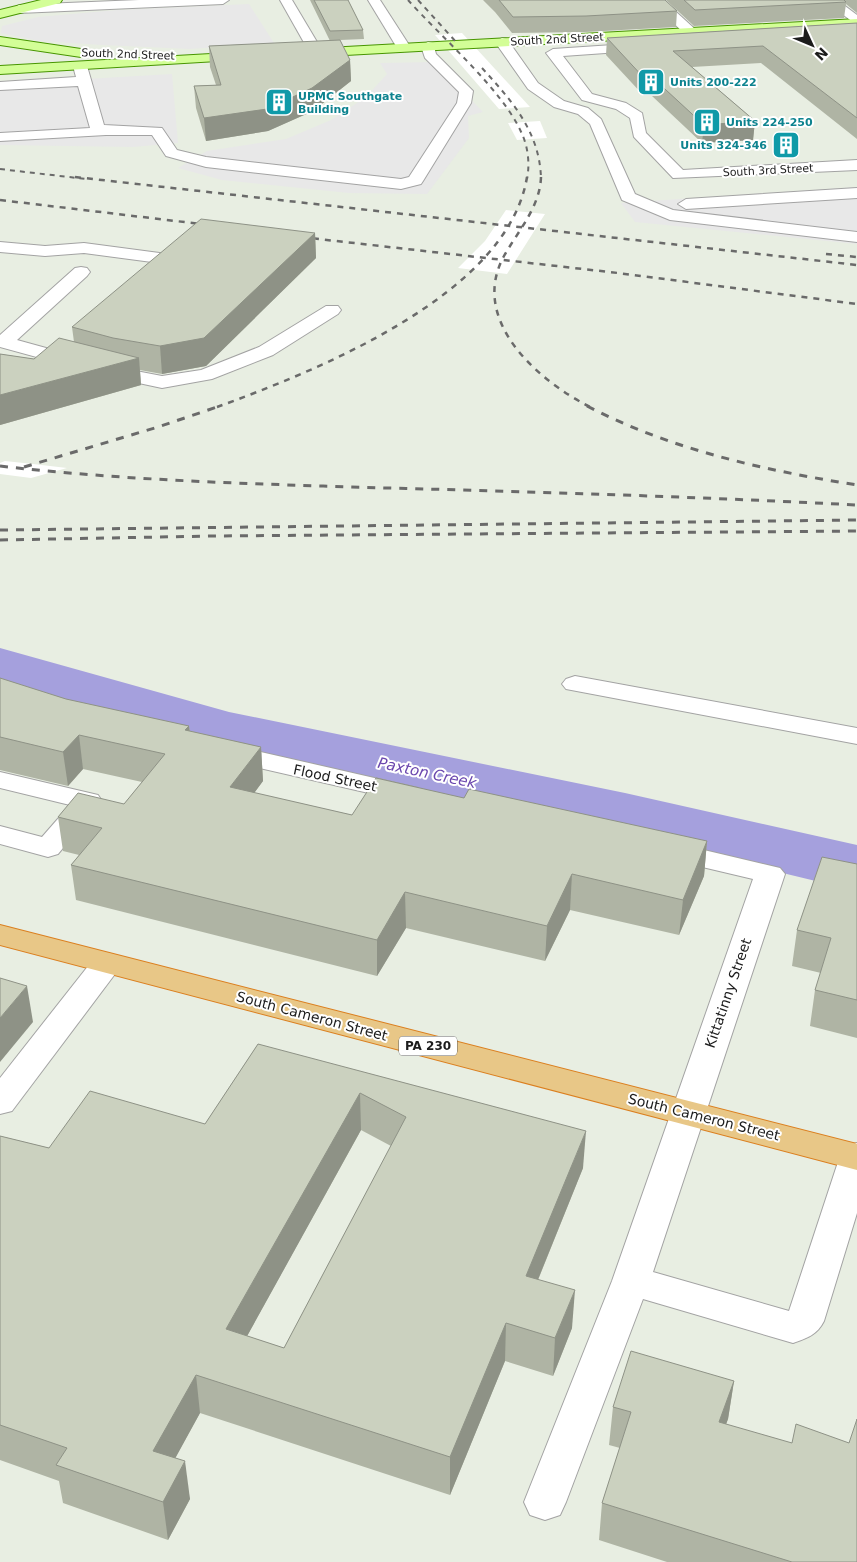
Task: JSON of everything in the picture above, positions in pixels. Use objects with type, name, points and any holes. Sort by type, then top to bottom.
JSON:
[{"type":"highway","name":"South Cameron Street","points":[[0,935],[857,1157]]},
{"type":"main road","points":[[0,14],[56,0]]},
{"type":"main road","name":"South 2nd Street","points":[[296,54],[857,22]]},
{"type":"main road","name":"South 2nd Street","points":[[0,41],[90,54],[257,56],[0,70]]},
{"type":"street","points":[[19,9],[223,0]]},
{"type":"street","points":[[286,0],[316,52]]},
{"type":"street","points":[[374,0],[404,48]]},
{"type":"street","points":[[656,0],[703,44],[852,36]]},
{"type":"street","points":[[829,0],[857,22]]},
{"type":"street","points":[[502,42],[533,86],[559,104],[583,111],[596,122],[628,197],[670,215],[857,237]]},
{"type":"street","name":"South 3rd Street","points":[[703,44],[552,53],[587,97],[621,106],[636,116],[639,134],[679,175],[857,165]]},
{"type":"street","points":[[0,137],[62,135],[106,131],[157,131],[171,153],[206,162],[401,184],[415,181],[464,103],[466,91],[430,55],[428,46]]},
{"type":"street","points":[[80,66],[97,128],[106,131]]},
{"type":"street","points":[[0,86],[85,81]]},
{"type":"street","points":[[650,206],[857,193]]},
{"type":"street","points":[[0,247],[45,251],[84,248],[167,259]]},
{"type":"street","points":[[2,341],[81,272]]},
{"type":"street","points":[[2,341],[113,372],[162,382],[205,375],[266,351],[332,310]]},
{"type":"street","points":[[575,684],[857,736]]},
{"type":"street","name":"Flood Street","points":[[200,746],[433,799]]},
{"type":"street","points":[[0,780],[88,801],[48,848],[0,835]]},
{"type":"street","name":"Kittatinny Street","points":[[545,1502],[631,1281],[770,874],[647,846]]},
{"type":"street","points":[[0,1102],[107,962]]},
{"type":"street","points":[[631,1281],[785,1326],[799,1325],[805,1321],[857,1157]]},
{"type":"shaded area","points":[[249,4],[274,43],[190,49],[40,41],[1,33],[2,26],[38,17],[117,10]]},
{"type":"shaded area","points":[[435,62],[483,112],[468,116],[469,138],[427,194],[349,193],[222,180],[178,168],[207,151],[286,139],[331,120],[366,97],[387,74],[380,63]]},
{"type":"shaded area","points":[[172,74],[178,143],[133,147],[0,145],[0,84]]},
{"type":"shaded area","points":[[857,187],[857,244],[635,222],[621,203]]},
{"type":"pier","points":[[462,33],[530,107],[499,109],[435,35]]},
{"type":"pier","points":[[540,121],[547,138],[517,140],[508,123]]},
{"type":"pier","points":[[506,210],[545,214],[507,274],[458,268],[485,241]]},
{"type":"pier","points":[[5,461],[67,468],[31,478],[0,474],[0,463]]},
{"type":"building","points":[[314,0],[348,0],[363,30],[330,31]]},
{"type":"building","points":[[499,0],[665,0],[677,11],[586,16],[513,17]]},
{"type":"building","points":[[684,0],[844,0],[846,2],[695,10]]},
{"type":"building","points":[[857,23],[857,118],[763,46],[673,51],[755,121],[704,125],[653,78],[645,79],[607,38]]},
{"type":"building","points":[[340,40],[350,60],[312,88],[267,109],[204,118],[194,86],[221,85],[209,46]]},
{"type":"building","points":[[201,219],[315,233],[204,338],[160,346],[113,338],[72,327]]},
{"type":"building","points":[[59,338],[139,358],[0,395],[0,354],[34,359]]},
{"type":"building","points":[[0,678],[66,699],[189,726],[185,730],[261,747],[230,787],[352,815],[376,778],[464,798],[469,789],[707,841],[683,900],[572,874],[547,926],[405,892],[377,940],[71,865],[102,828],[58,817],[78,793],[124,804],[165,754],[79,735],[63,752],[0,737]]},
{"type":"building","points":[[822,857],[857,864],[857,1000],[815,990],[831,938],[797,930]]},
{"type":"building","points":[[0,978],[27,986],[0,1018]]},
{"type":"building","points":[[258,1044],[586,1131],[526,1276],[575,1290],[555,1338],[506,1323],[450,1457],[196,1375],[153,1451],[185,1461],[163,1502],[56,1465],[67,1448],[0,1425],[0,1136],[49,1148],[90,1091],[205,1124]],"holes":[[[360,1093],[406,1117],[284,1348],[226,1329]]]},
{"type":"building","points":[[631,1351],[734,1381],[719,1422],[792,1443],[796,1424],[849,1443],[857,1419],[857,1562],[792,1562],[602,1503],[631,1412],[613,1407]]},
{"type":"waterway","name":"Paxton Creek","points":[[0,667],[219,730],[625,814],[857,868]]},
{"type":"railway","points":[[408,0],[470,64],[513,117],[522,134],[527,150],[527,179]]},
{"type":"railway","points":[[418,0],[457,43]]},
{"type":"railway","points":[[482,68],[514,105],[530,132],[536,146],[541,178]]},
{"type":"railway","points":[[0,169],[86,179]]},
{"type":"railway","points":[[75,177],[507,226]]},
{"type":"railway","points":[[507,226],[512,219],[527,177]]},
{"type":"railway","points":[[521,227],[533,209],[540,188],[541,178]]},
{"type":"railway","points":[[0,200],[209,225]]},
{"type":"railway","points":[[484,258],[507,226]]},
{"type":"railway","points":[[507,226],[521,227]]},
{"type":"railway","points":[[503,260],[521,227]]},
{"type":"railway","points":[[521,227],[857,265]]},
{"type":"railway","points":[[301,237],[484,258]]},
{"type":"railway","points":[[826,254],[857,257]]},
{"type":"railway","points":[[217,407],[258,392],[354,350],[402,323],[447,292],[484,258]]},
{"type":"railway","points":[[484,258],[503,260]]},
{"type":"railway","points":[[503,260],[857,304]]},
{"type":"railway","points":[[503,260],[495,280],[495,303],[502,325],[514,345],[530,364],[549,381],[590,407]]},
{"type":"railway","points":[[24,467],[158,427],[220,406]]},
{"type":"railway","points":[[587,406],[652,435],[719,456],[787,473],[857,485]]},
{"type":"railway","points":[[0,466],[194,481],[857,505]]},
{"type":"railway","points":[[0,530],[857,520]]},
{"type":"railway","points":[[0,540],[213,536],[857,531]]},
{"type":"place","name":"Units 200-222","points":[[651,82]]},
{"type":"place","name":"UPMC Southgate Building","points":[[279,102]]},
{"type":"place","name":"Units 224-250","points":[[707,122]]},
{"type":"place","name":"Units 324-346","points":[[786,145]]}]
